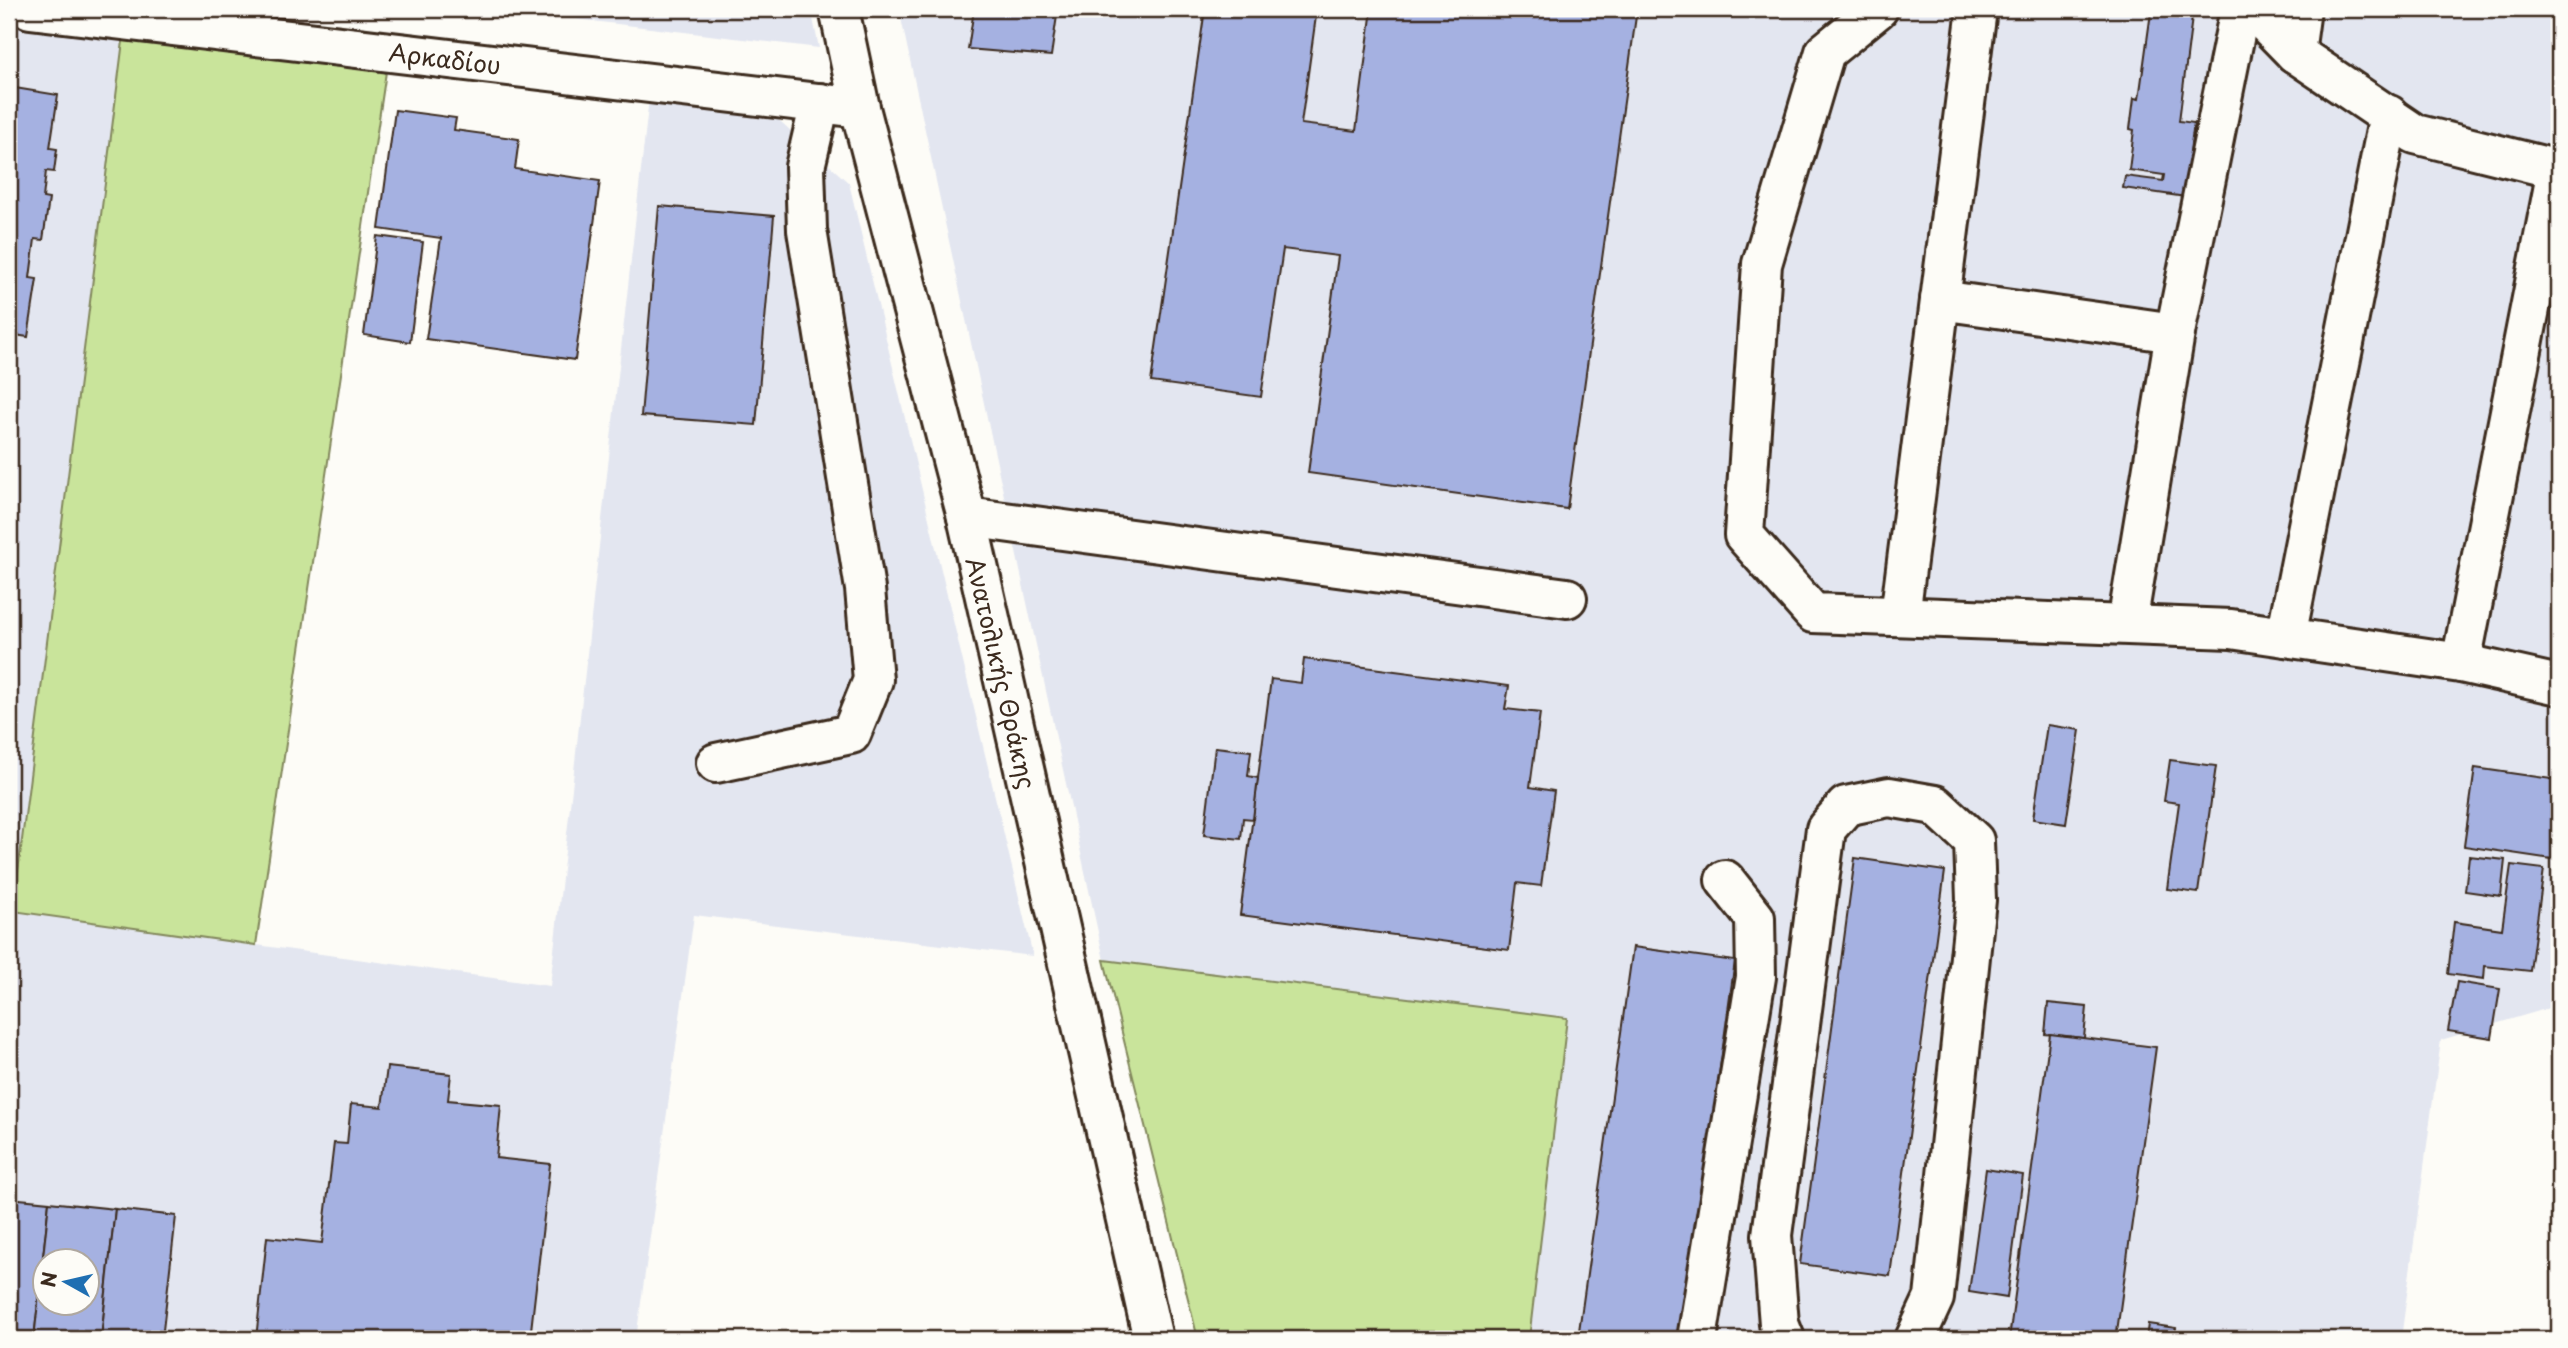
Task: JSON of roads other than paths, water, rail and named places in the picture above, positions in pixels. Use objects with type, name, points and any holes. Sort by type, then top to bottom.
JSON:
[{"type":"street","name":"Αρκαδίου","points":[[30,9],[860,108]]},
{"type":"street","name":"Ανατολικής Θράκης","points":[[839,9],[860,108],[967,517],[1153,1339]]},
{"type":"street","points":[[1878,9],[1825,52],[1762,264],[1744,535],[1813,613],[2231,629],[2461,663],[2559,685]]},
{"type":"street","points":[[1900,616],[1978,9]]},
{"type":"street","points":[[2127,624],[2175,333],[2240,9]]},
{"type":"street","points":[[2252,9],[2295,53],[2415,134],[2558,170],[2461,663]]},
{"type":"street","points":[[2295,53],[2301,9]]},
{"type":"street","points":[[716,763],[851,734],[873,680],[865,589],[807,230],[805,167],[820,103]]},
{"type":"street","points":[[2286,637],[2389,116]]},
{"type":"street","points":[[1940,300],[2175,333]]},
{"type":"street","points":[[967,517],[1567,597]]},
{"type":"street","points":[[1785,1339],[1779,1324],[1772,1236],[1826,830],[1846,806],[1889,797],[1935,805],[1974,841],[1976,900],[1934,1298],[1915,1339]]},
{"type":"street","points":[[1697,1339],[1756,977],[1755,918],[1725,880]]}]
